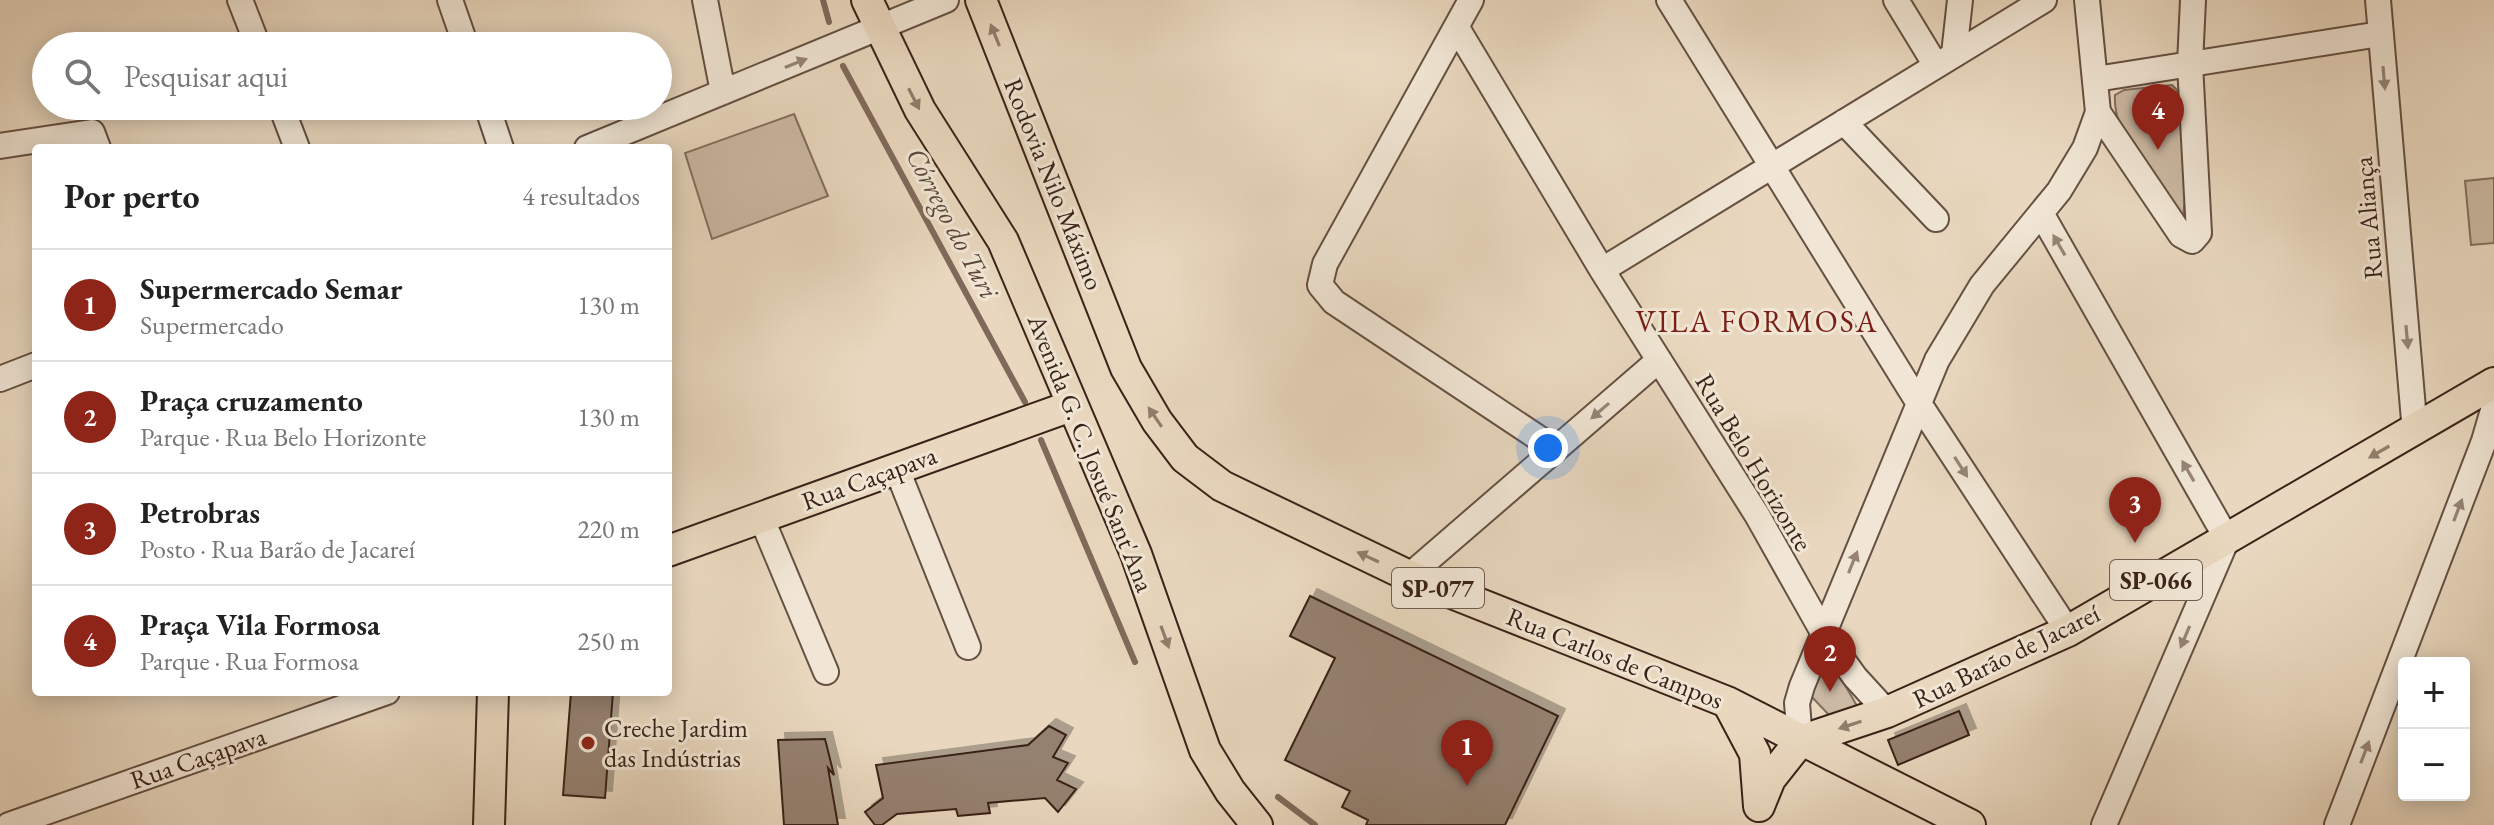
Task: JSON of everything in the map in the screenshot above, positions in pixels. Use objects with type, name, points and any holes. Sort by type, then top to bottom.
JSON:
[{"type":"main road","name":"Avenida G. C. Josué Sant'Ana","points":[[867,0],[920,110],[1003,241],[1136,554],[1205,750],[1230,791],[1257,825]]},
{"type":"main road","name":"Rodovia Nilo Máximo","points":[[981,0],[1126,368]]},
{"type":"main road","name":"Rua Carlos de Campos","points":[[1126,368],[1157,421],[1185,458],[1222,486],[1409,576],[1727,702],[1970,825]]},
{"type":"main road","name":"Rua Barão de Jacareí","points":[[1800,741],[1887,712],[2068,631],[2415,432],[2494,383]]},
{"type":"main road","name":"Rua Caçapava","points":[[672,550],[1071,406]]},
{"type":"main road","points":[[489,825],[493,696]]},
{"type":"main road","points":[[1727,702],[1755,754],[1755,816]]},
{"type":"main road","points":[[1755,816],[1770,779],[1800,741]]},
{"type":"street","points":[[240,0],[253,32]]},
{"type":"street","points":[[450,0],[461,32]]},
{"type":"street","points":[[705,0],[723,92]]},
{"type":"street","points":[[672,113],[946,0]]},
{"type":"street","points":[[1471,0],[1325,264],[1320,285],[1334,302],[1555,449]]},
{"type":"street","points":[[1669,0],[1918,402],[2068,631]]},
{"type":"street","points":[[1896,0],[1944,59]]},
{"type":"street","points":[[1944,59],[1960,0]]},
{"type":"street","points":[[1602,270],[2044,0]]},
{"type":"street","points":[[1800,741],[1797,703],[1918,402],[1960,318],[2075,167],[2098,112],[2087,0]]},
{"type":"street","points":[[2098,112],[2181,235],[2192,241],[2199,233],[2190,64],[2193,0]]},
{"type":"street","name":"Rua Aliança","points":[[2378,0],[2415,432]]},
{"type":"street","name":"Rua Belo Horizonte","points":[[1457,28],[1602,270],[1757,515],[1824,634],[1855,677],[1887,712]]},
{"type":"street","points":[[2096,79],[2380,34]]},
{"type":"street","points":[[286,120],[295,144]]},
{"type":"street","points":[[492,120],[500,144]]},
{"type":"street","points":[[597,144],[655,120]]},
{"type":"street","points":[[1844,122],[1936,219]]},
{"type":"street","points":[[0,146],[92,132],[96,144]]},
{"type":"street","points":[[2041,213],[2227,539],[2104,825]]},
{"type":"street","points":[[1409,576],[1659,360]]},
{"type":"street","points":[[0,379],[32,367]]},
{"type":"street","points":[[2337,825],[2484,441],[2494,407]]},
{"type":"street","points":[[896,467],[968,647]]},
{"type":"street","points":[[761,517],[826,672]]},
{"type":"street","name":"Rua Caçapava","points":[[9,825],[376,696]]},
{"type":"shaded area","points":[[2172,85],[2177,90],[2187,178],[2183,217],[2138,161],[2128,144],[2116,110],[2115,95],[2124,90]]},
{"type":"shaded area","points":[[794,114],[828,196],[712,239],[685,153]]},
{"type":"shaded area","points":[[2494,178],[2494,243],[2471,245],[2465,181]]},
{"type":"shaded area","points":[[1824,665],[1834,666],[1857,706],[1830,716],[1810,695]]},
{"type":"building","points":[[1310,596],[1558,716],[1505,825],[1366,825],[1368,820],[1342,807],[1350,791],[1285,760],[1335,658],[1290,636]]},
{"type":"building","name":"Creche Jardim das Indústrias","points":[[571,696],[613,696],[605,798],[563,795]]},
{"type":"building","points":[[1959,711],[1969,735],[1898,765],[1888,740]]},
{"type":"building","points":[[1049,726],[1066,735],[1053,757],[1068,763],[1057,780],[1076,789],[1058,812],[1045,798],[988,803],[990,813],[958,816],[956,809],[897,814],[882,825],[875,825],[865,812],[883,798],[876,765],[1028,745]]},
{"type":"building","points":[[825,739],[834,775],[828,768],[838,825],[784,825],[778,740]]},
{"type":"waterway","name":"Córrego do Turi","points":[[823,0],[829,22]]},
{"type":"waterway","name":"Córrego do Turi","points":[[843,66],[1025,402]]},
{"type":"waterway","name":"Córrego do Turi","points":[[1041,440],[1135,662]]},
{"type":"waterway","name":"Córrego do Turi","points":[[1278,797],[1315,825]]},
{"type":"place","name":"Praça Vila Formosa","points":[[2158,150]]},
{"type":"place","name":"Petrobras","points":[[2135,543]]},
{"type":"place","name":"Praça cruzamento","points":[[1830,692]]},
{"type":"place","name":"Creche Jardim das Indústrias","points":[[588,743]]},
{"type":"place","name":"Supermercado Semar","points":[[1467,786]]},
{"type":"district","name":"VILA FORMOSA","points":[[1757,321]]}]
